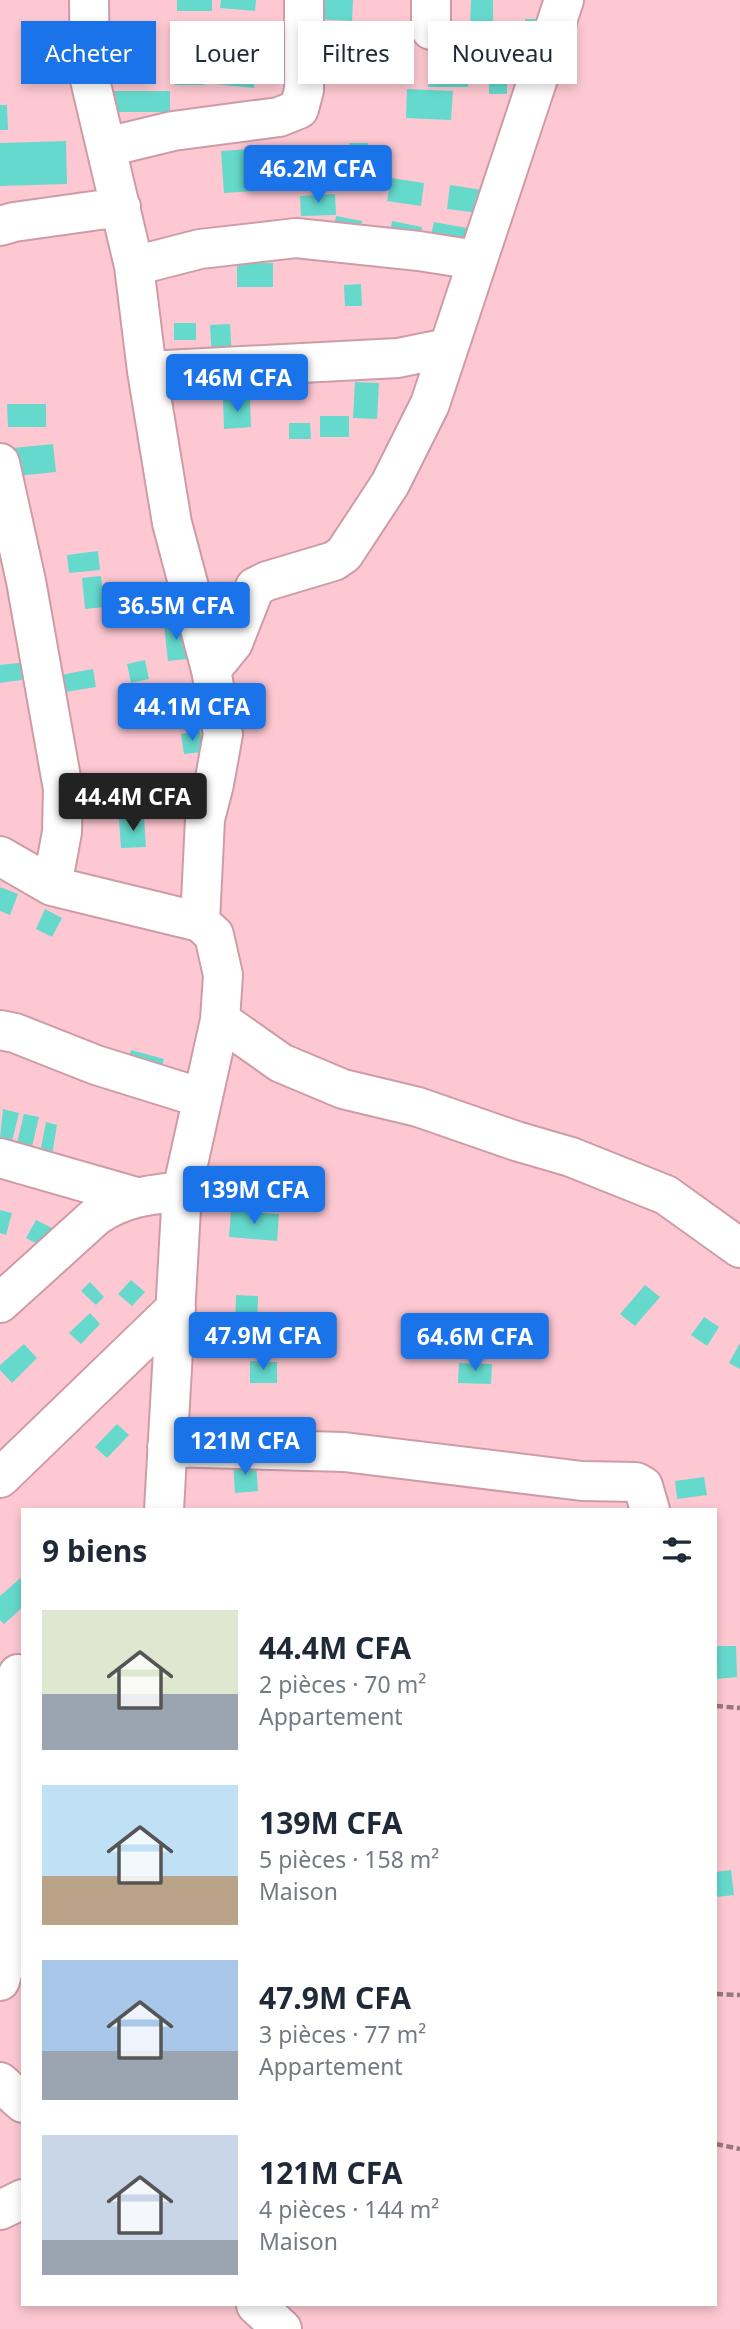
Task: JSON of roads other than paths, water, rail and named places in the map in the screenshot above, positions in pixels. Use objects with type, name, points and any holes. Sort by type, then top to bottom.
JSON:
[{"type":"street","points":[[89,0],[90,80],[134,267],[147,371],[172,523],[211,670],[223,734],[205,818],[200,922]]},
{"type":"street","points":[[107,147],[173,131],[279,117],[299,109],[304,90],[304,0]]},
{"type":"street","points":[[211,670],[233,643],[255,587],[334,561],[349,547],[390,484],[430,404],[564,0]]},
{"type":"street","points":[[0,226],[121,207]]},
{"type":"street","points":[[134,267],[200,249],[296,238],[476,260]]},
{"type":"street","points":[[147,371],[398,358],[447,348]]},
{"type":"street","points":[[0,463],[26,581],[62,789],[62,832],[52,886]]},
{"type":"street","points":[[0,856],[52,886],[200,922],[214,935],[220,952],[223,975],[220,1020],[182,1191],[164,1508]]},
{"type":"street","points":[[220,1020],[281,1063],[342,1089],[418,1107],[571,1157],[666,1195],[740,1248]]},
{"type":"street","points":[[0,1030],[15,1033],[96,1065],[202,1098]]},
{"type":"street","points":[[0,1158],[136,1197]]},
{"type":"street","points":[[1,1302],[96,1216],[111,1206],[136,1197],[182,1191]]},
{"type":"street","points":[[0,1478],[176,1308]]},
{"type":"street","points":[[167,1447],[344,1452],[582,1481],[636,1482],[643,1486],[649,1508]]},
{"type":"street","points":[[0,1982],[10,1945],[13,1677]]},
{"type":"street","points":[[0,2082],[21,2101]]},
{"type":"street","points":[[0,2210],[21,2200]]},
{"type":"street","points":[[257,2306],[282,2329]]}]
